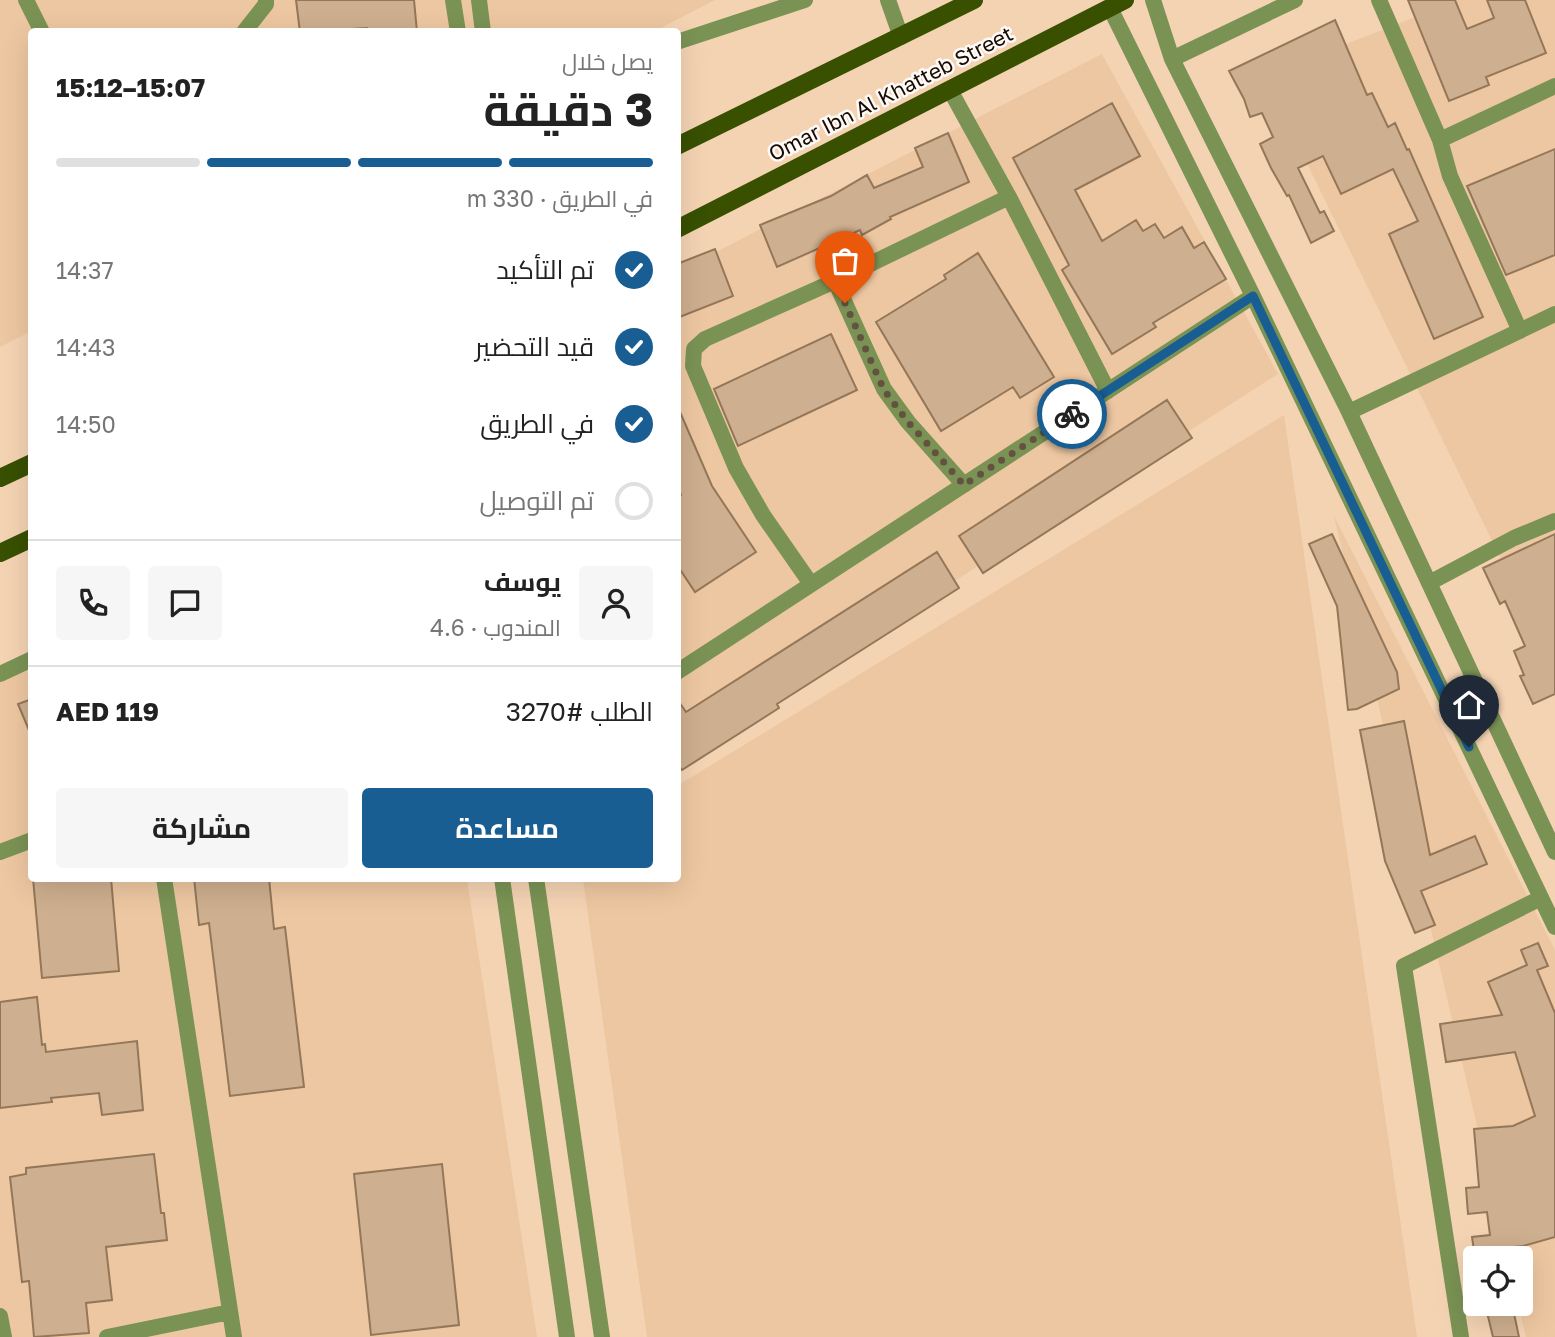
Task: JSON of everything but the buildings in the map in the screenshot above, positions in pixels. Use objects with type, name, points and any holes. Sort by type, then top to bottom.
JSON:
[{"type":"main road","points":[[681,144],[974,0]]},
{"type":"main road","name":"Omar Ibn Al Khatteb Street","points":[[681,227],[1117,4]]},
{"type":"main road","points":[[0,478],[28,465]]},
{"type":"main road","points":[[0,553],[28,539]]},
{"type":"street","points":[[26,0],[40,28]]},
{"type":"street","points":[[247,28],[266,4],[266,0]]},
{"type":"street","points":[[453,0],[457,28]]},
{"type":"street","points":[[479,0],[482,28]]},
{"type":"street","points":[[681,40],[805,0]]},
{"type":"street","points":[[888,0],[901,37]]},
{"type":"street","points":[[1153,0],[1172,59],[1349,412],[1555,852]]},
{"type":"street","points":[[1172,59],[1295,0]]},
{"type":"street","points":[[1379,0],[1440,139],[1450,176],[1520,331]]},
{"type":"street","points":[[1117,4],[1253,296],[1555,927]]},
{"type":"street","points":[[1440,139],[1555,86]]},
{"type":"street","points":[[950,90],[1009,197],[1108,391]]},
{"type":"street","points":[[681,354],[1009,197]]},
{"type":"street","points":[[835,281],[884,390],[908,422],[964,485]]},
{"type":"street","points":[[681,669],[1253,296]]},
{"type":"street","points":[[1349,412],[1555,314]]},
{"type":"street","points":[[694,349],[693,366],[736,468],[763,515],[811,584]]},
{"type":"street","points":[[1429,583],[1514,538],[1555,520]]},
{"type":"street","points":[[0,674],[28,661]]},
{"type":"street","points":[[0,852],[28,841]]},
{"type":"street","points":[[164,882],[234,1337]]},
{"type":"street","points":[[503,882],[567,1337]]},
{"type":"street","points":[[537,882],[602,1337]]},
{"type":"street","points":[[1461,1337],[1404,966],[1541,898]]},
{"type":"street","points":[[107,1337],[230,1312]]},
{"type":"street","points":[[0,1316],[4,1337]]},
{"type":"shaded area","points":[[0,0],[715,0],[661,28],[28,28],[28,333],[0,347]]},
{"type":"shaded area","points":[[1453,0],[1555,0],[1555,669],[1264,76]]},
{"type":"shaded area","points":[[1102,54],[1278,374],[681,756],[681,270]]},
{"type":"shaded area","points":[[1284,415],[1417,1337],[647,1337],[583,882],[681,882],[681,784]]},
{"type":"shaded area","points":[[1334,516],[1555,950],[1555,1337],[1526,1337],[1521,1316],[1533,1316],[1533,1246],[1505,1246]]},
{"type":"shaded area","points":[[28,654],[28,882],[467,882],[537,1337],[0,1337],[0,668]]},
{"type":"way so far","points":[[845,303],[884,390],[908,422],[964,485],[1072,414]]},
{"type":"route","points":[[1072,414],[1253,296],[1469,747]]}]
